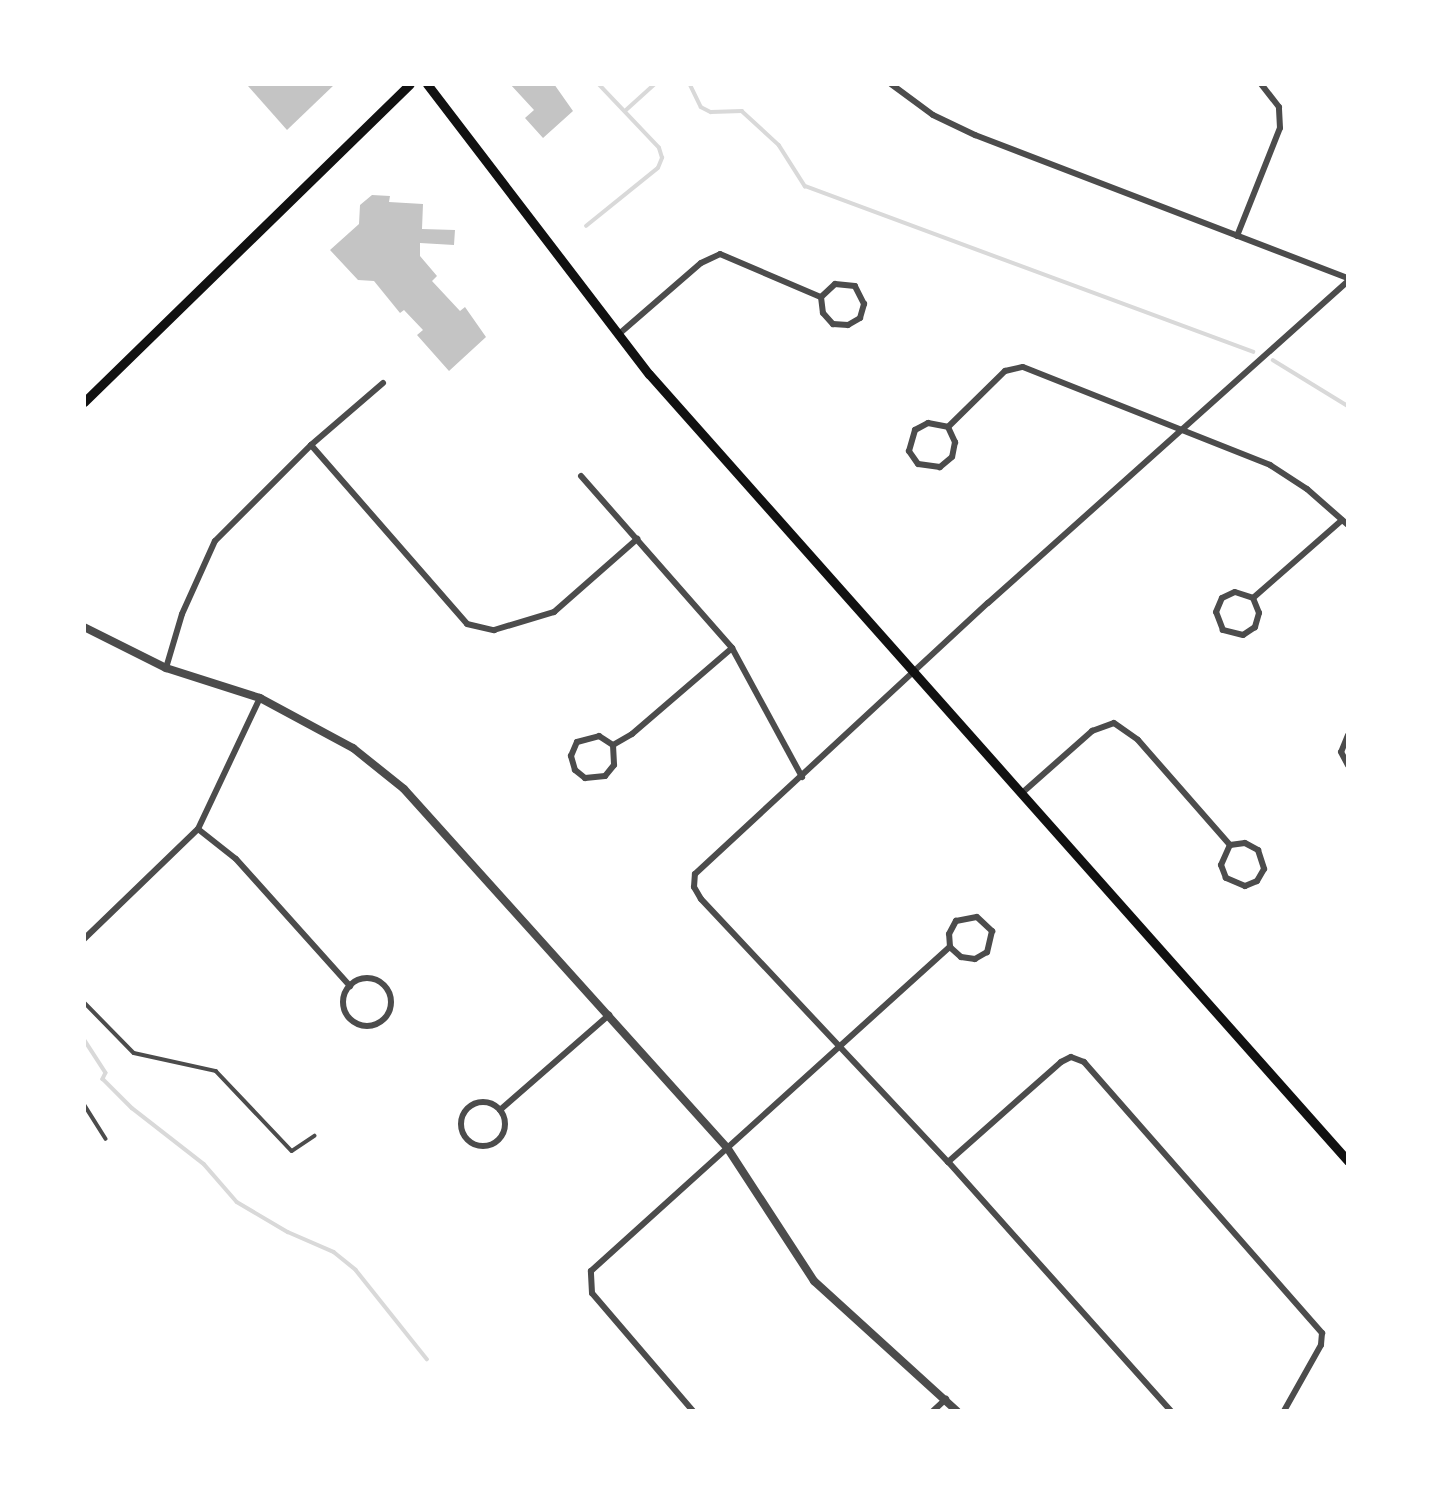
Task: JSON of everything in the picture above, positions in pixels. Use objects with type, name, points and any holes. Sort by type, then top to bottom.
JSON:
[{"type":"main road","points":[[84,402],[410,84]]},
{"type":"main road","points":[[427,84],[619,334],[914,675],[1348,1161]]},
{"type":"street","points":[[891,84],[933,115],[975,135],[1348,280],[695,874],[694,887],[948,1162],[1171,1411]]},
{"type":"street","points":[[1237,236],[1280,128],[1279,107],[1261,84]]},
{"type":"street","points":[[619,334],[701,263],[720,254],[821,297]]},
{"type":"street","points":[[835,284],[855,286],[863,297],[860,318],[848,325],[833,324],[823,313],[821,297],[835,284]]},
{"type":"street","points":[[948,427],[1013,367],[1182,429],[1270,465],[1307,489],[1345,523],[1253,598]]},
{"type":"street","points":[[166,668],[182,614],[215,541],[311,445],[383,383]]},
{"type":"street","points":[[928,423],[948,427],[955,443],[952,457],[940,467],[918,464],[909,451],[915,430],[928,423]]},
{"type":"street","points":[[311,445],[467,624],[494,630],[554,612],[637,539]]},
{"type":"street","points":[[580,476],[732,648],[802,777]]},
{"type":"street","points":[[1235,592],[1253,598],[1259,613],[1255,627],[1244,635],[1223,631],[1216,612],[1222,598],[1235,592]]},
{"type":"street","points":[[84,627],[166,668],[260,698],[353,748],[404,789],[728,1149],[814,1281],[957,1411]]},
{"type":"street","points":[[613,744],[632,734],[732,648]]},
{"type":"street","points":[[84,939],[198,829],[260,698]]},
{"type":"street","points":[[1022,793],[1092,731],[1114,723],[1138,740],[1230,845]]},
{"type":"street","points":[[1348,735],[1341,752],[1348,765]]},
{"type":"street","points":[[598,736],[613,744],[614,765],[605,776],[592,779],[575,770],[573,748],[584,737],[598,736]]},
{"type":"street","points":[[198,829],[236,859],[350,985]]},
{"type":"street","points":[[1245,844],[1258,850],[1264,869],[1257,881],[1245,886],[1226,878],[1221,865],[1230,845],[1245,844]]},
{"type":"street","points":[[693,1411],[592,1293],[588,1280],[591,1272],[728,1149],[838,1045],[950,947],[952,927],[963,918],[977,917],[992,932],[991,946],[975,959],[961,957],[950,947]]},
{"type":"street","points":[[371,979],[387,989],[391,1005],[386,1018],[371,1026],[353,1021],[344,1006],[350,985],[371,979]]},
{"type":"street","points":[[500,1110],[609,1015]]},
{"type":"street","points":[[948,1162],[1061,1062],[1072,1057],[1084,1062],[1322,1333],[1321,1345],[1284,1411]]},
{"type":"street","points":[[481,1102],[500,1110],[504,1128],[496,1141],[477,1145],[464,1135],[461,1124],[468,1107],[481,1102]]},
{"type":"street","points":[[933,1411],[946,1399]]},
{"type":"lane","points":[[84,1002],[134,1053],[216,1071],[292,1151],[314,1136]]},
{"type":"lane","points":[[84,1104],[106,1139]]},
{"type":"building","points":[[249,84],[335,84],[287,130],[248,86]]},
{"type":"building","points":[[510,84],[554,84],[573,111],[543,138],[525,118],[534,110]]},
{"type":"building","points":[[372,195],[390,196],[389,202],[423,204],[422,229],[455,230],[454,245],[420,243],[420,256],[437,276],[432,281],[460,311],[465,307],[486,337],[449,371],[417,335],[423,330],[404,310],[400,313],[374,281],[358,280],[330,250],[359,224],[360,205]]},
{"type":"waterway","points":[[586,226],[658,168],[662,158],[659,148],[598,84]]},
{"type":"waterway","points":[[625,111],[655,84]]},
{"type":"waterway","points":[[690,84],[701,107],[711,112],[742,111],[779,145],[805,186],[1253,352]]},
{"type":"waterway","points":[[1273,360],[1348,406]]},
{"type":"waterway","points":[[84,1039],[106,1073],[103,1079],[132,1108],[204,1164],[237,1202],[288,1232],[334,1252],[356,1270],[427,1359]]}]
